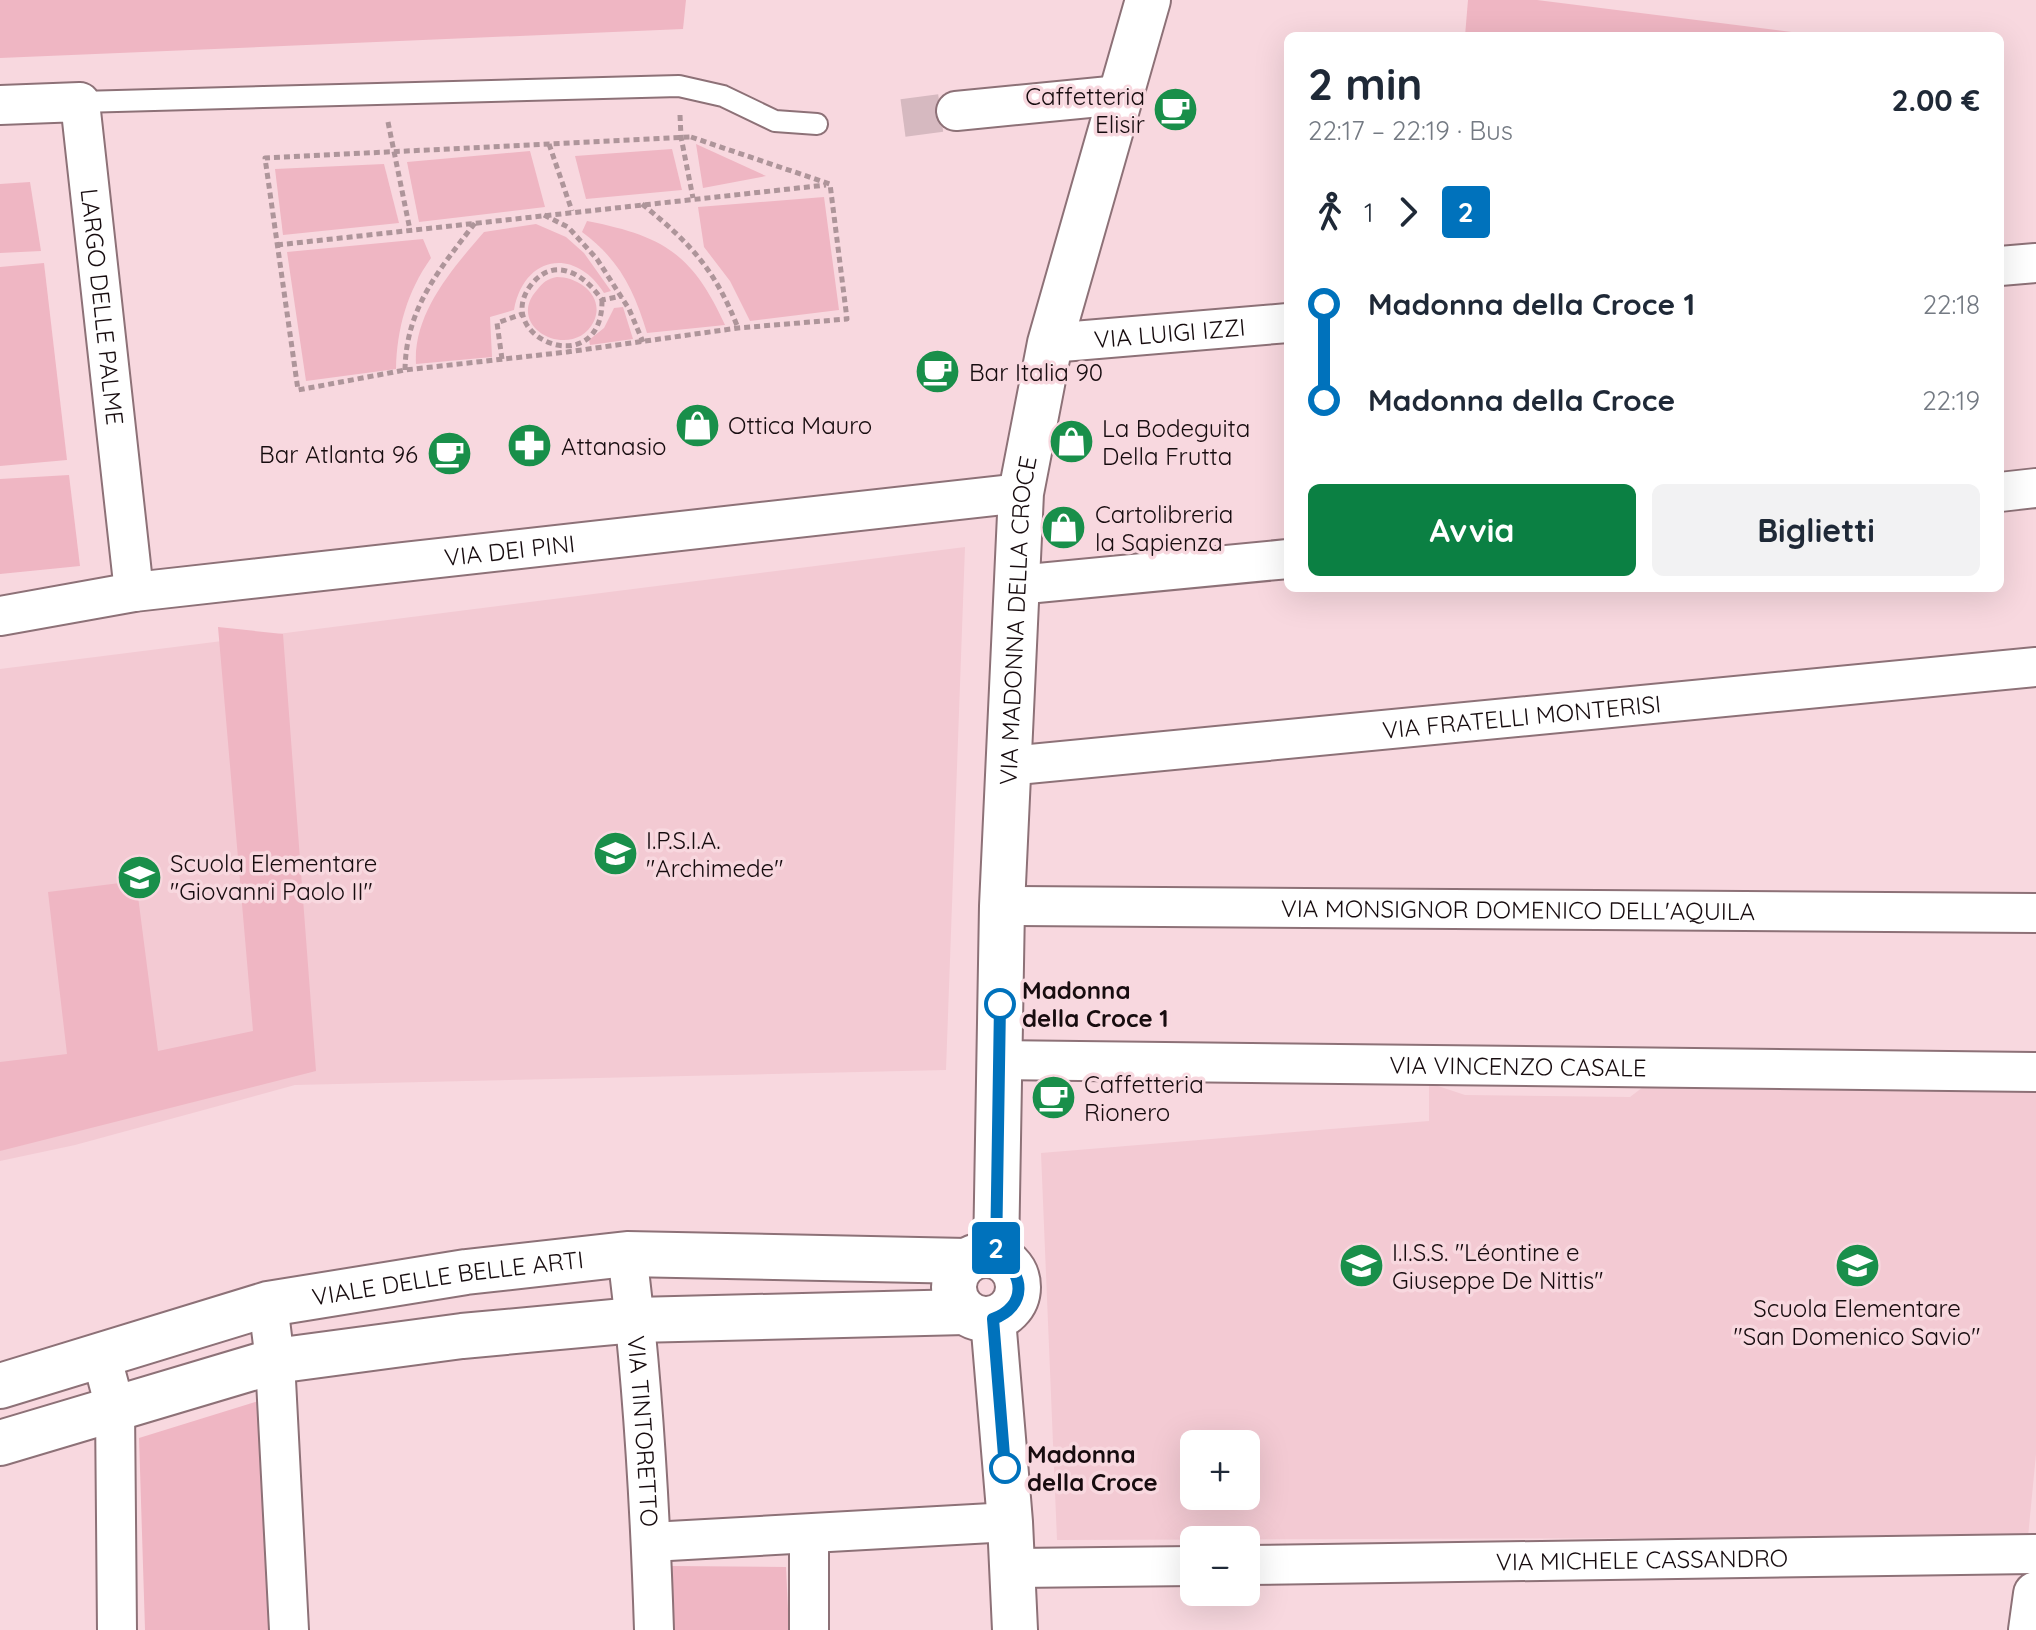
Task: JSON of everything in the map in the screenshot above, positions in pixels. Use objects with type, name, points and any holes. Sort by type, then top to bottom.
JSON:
[{"type":"street","name":"VIA MADONNA DELLA CROCE","points":[[1015,1630],[1010,1522],[979,1316],[954,1294],[954,1283],[957,1272],[982,1258],[998,1060],[1021,493],[1050,343],[1148,0]]},
{"type":"street","points":[[956,111],[1120,95]]},
{"type":"street","points":[[0,105],[80,102]]},
{"type":"street","name":"LARGO DELLE PALME","points":[[80,102],[134,592]]},
{"type":"street","points":[[2004,266],[2036,263]]},
{"type":"street","name":"VIA LUIGI IZZI","points":[[1050,343],[1284,323]]},
{"type":"street","points":[[2004,492],[2036,488]]},
{"type":"street","name":"VIA DEI PINI","points":[[0,616],[134,592],[1021,493]]},
{"type":"street","points":[[1016,585],[1284,559]]},
{"type":"street","name":"VIA FRATELLI MONTERISI","points":[[1008,766],[2036,667]]},
{"type":"street","name":"VIA MONSIGNOR DOMENICO DELL'AQUILA","points":[[1002,906],[2036,913]]},
{"type":"street","name":"VIA VINCENZO CASALE","points":[[998,1060],[2036,1072]]},
{"type":"street","points":[[627,1254],[635,1320]]},
{"type":"street","name":"VIALE DELLE BELLE ARTI","points":[[0,1386],[268,1304],[466,1272],[627,1254],[982,1258]]},
{"type":"street","points":[[0,1443],[275,1361],[462,1336],[635,1320],[979,1316],[1010,1309],[1019,1291],[1013,1269],[982,1258]]},
{"type":"street","points":[[268,1304],[275,1361],[289,1630]]},
{"type":"street","name":"VIA TINTORETTO","points":[[635,1320],[654,1630]]},
{"type":"street","points":[[101,1355],[115,1407],[117,1630]]},
{"type":"street","name":"VIA TINTORETTO","points":[[651,1542],[1010,1522]]},
{"type":"street","points":[[809,1534],[809,1630]]},
{"type":"street","name":"VIA MICHELE CASSANDRO","points":[[1260,1565],[2036,1554]]},
{"type":"street","points":[[1012,1568],[1180,1566]]},
{"type":"street","points":[[2031,1630],[2036,1594]]},
{"type":"lane","points":[[80,102],[679,86],[723,96],[775,121],[817,124]]},
{"type":"path","points":[[679,86],[681,137],[693,198]]},
{"type":"path","points":[[384,93],[410,230]]},
{"type":"path","points":[[691,137],[830,184],[847,319],[738,328],[405,370],[298,390],[265,158],[691,137]]},
{"type":"path","points":[[549,144],[572,211]]},
{"type":"path","points":[[277,245],[830,184]]},
{"type":"path","points":[[641,204],[702,257],[727,299],[738,328]]},
{"type":"path","points":[[543,215],[568,227],[597,259],[622,296],[643,342]]},
{"type":"path","points":[[405,370],[409,336],[424,294],[438,270],[475,222]]},
{"type":"path","points":[[566,270],[581,277],[592,285],[602,300],[602,317],[597,329],[566,350],[541,340],[531,331],[522,314],[523,299],[530,286],[551,271],[566,270]]},
{"type":"path","points":[[602,300],[622,296]]},
{"type":"path","points":[[502,359],[497,323],[522,314]]},
{"type":"shaded area","points":[[0,0],[686,0],[683,29],[0,58]]},
{"type":"shaded area","points":[[1468,0],[1537,0],[1791,32],[1465,32]]},
{"type":"shaded area","points":[[696,144],[766,176],[703,188]]},
{"type":"shaded area","points":[[672,149],[682,190],[586,199],[575,156]]},
{"type":"shaded area","points":[[530,151],[545,207],[419,222],[407,162]]},
{"type":"shaded area","points":[[384,164],[399,223],[283,235],[275,169]]},
{"type":"shaded area","points":[[30,182],[41,251],[0,253],[0,184]]},
{"type":"shaded area","points":[[824,197],[839,310],[750,321],[730,281],[704,247],[698,207]]},
{"type":"shaded area","points":[[587,221],[636,233],[672,252],[700,280],[725,325],[647,333],[624,276],[606,253],[582,232]]},
{"type":"shaded area","points":[[536,224],[566,237],[584,253],[611,291],[604,293],[592,278],[565,264],[539,268],[528,278],[514,310],[490,317],[492,357],[416,364],[417,345],[428,309],[448,276],[484,232]]},
{"type":"shaded area","points":[[423,239],[431,258],[405,311],[396,369],[306,381],[287,252]]},
{"type":"shaded area","points":[[44,263],[67,460],[0,466],[0,267]]},
{"type":"shaded area","points":[[557,277],[581,284],[596,304],[594,321],[584,333],[572,339],[558,340],[545,336],[535,328],[529,317],[529,304],[537,290],[546,281]]},
{"type":"shaded area","points":[[623,307],[633,339],[590,345],[589,340],[604,328],[614,308]]},
{"type":"shaded area","points":[[69,475],[80,566],[0,574],[0,479]]},
{"type":"shaded area","name":"I.P.S.I.A. \"Archimede\"","points":[[965,547],[946,1070],[295,1085],[75,1145],[0,1161],[0,669]]},
{"type":"shaded area","points":[[218,627],[283,634],[316,1071],[0,1151],[0,1062],[67,1054],[48,892],[136,881],[158,1051],[253,1031]]},
{"type":"shaded area","name":"I.I.S.S. \"Léontine e Giuseppe De Nittis\"","points":[[1429,1083],[1465,1095],[1630,1097],[1647,1084],[2036,1085],[2036,1454],[2028,1537],[1260,1539],[1260,1526],[1180,1526],[1180,1540],[1057,1540],[1041,1153],[1429,1121]]},
{"type":"shaded area","points":[[265,1399],[276,1630],[145,1630],[139,1438]]},
{"type":"shaded area","points":[[671,1566],[786,1567],[789,1630],[674,1630]]},
{"type":"tunnel","points":[[903,118],[956,111]]},
{"type":"bus line","name":"2","points":[[1000,1004],[996,1256],[1013,1269],[1019,1291],[1010,1309],[993,1319],[1005,1468]]},
{"type":"place","name":"Caffetteria Elisir","points":[[1176,110]]},
{"type":"place","name":"Bar Italia 90","points":[[938,372]]},
{"type":"place","name":"Ottica Mauro","points":[[697,425]]},
{"type":"place","name":"La Bodeguita Della Frutta","points":[[1071,442]]},
{"type":"place","name":"Attanasio","points":[[530,446]]},
{"type":"place","name":"Bar Atlanta 96","points":[[449,454]]},
{"type":"place","name":"Cartolibreria la Sapienza","points":[[1064,528]]},
{"type":"place","name":"I.P.S.I.A. \"Archimede\"","points":[[615,854]]},
{"type":"place","name":"Scuola Elementare \"Giovanni Paolo II\"","points":[[139,877]]},
{"type":"place","name":"Madonna della Croce 1","points":[[1000,1004]]},
{"type":"place","name":"Caffetteria Rionero","points":[[1053,1098]]},
{"type":"place","name":"I.I.S.S. \"Léontine e Giuseppe De Nittis\"","points":[[1361,1266]]},
{"type":"place","name":"Scuola Elementare \"San Domenico Savio\"","points":[[1857,1266]]},
{"type":"place","name":"Madonna della Croce","points":[[1005,1468]]}]
